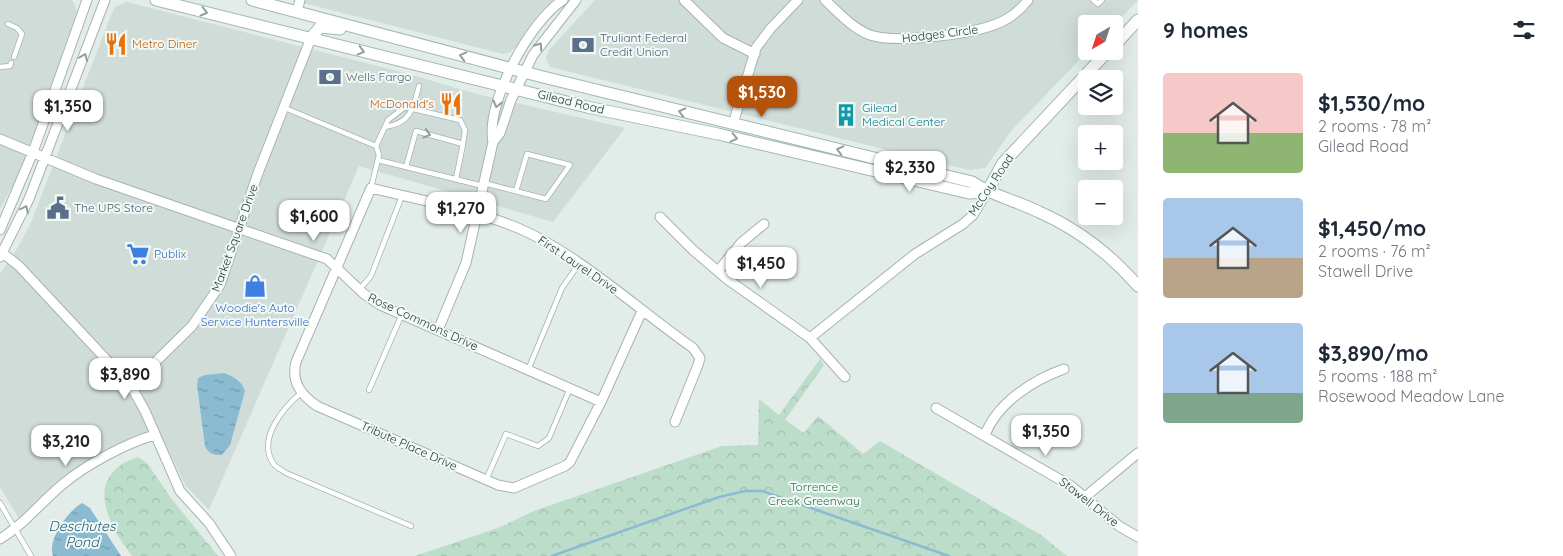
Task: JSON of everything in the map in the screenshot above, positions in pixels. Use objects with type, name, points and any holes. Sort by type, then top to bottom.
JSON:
[{"type":"main road","name":"Gilead Road","points":[[156,0],[502,86],[969,193],[987,192]]},
{"type":"main road","name":"Gilead Road","points":[[252,0],[298,6],[393,37],[524,72],[972,182],[987,192],[1038,211],[1066,225],[1109,255],[1138,286]]},
{"type":"main road","points":[[1123,36],[1138,20]]},
{"type":"main road","points":[[311,38],[317,29],[324,27],[393,37]]},
{"type":"main road","name":"McCoy Road","points":[[987,192],[1003,164],[1100,60]]},
{"type":"street","points":[[0,230],[33,152],[87,0]]},
{"type":"street","points":[[106,0],[29,199],[1,253],[19,266],[130,386],[145,410],[154,435],[180,491],[208,523],[231,556]]},
{"type":"street","points":[[493,142],[490,129],[502,86],[510,68],[534,32],[563,0]]},
{"type":"street","points":[[438,330],[466,263],[493,142],[500,133],[524,72],[546,37],[576,0]]},
{"type":"street","points":[[684,0],[722,38],[754,54]]},
{"type":"street","points":[[733,124],[754,54],[771,28],[798,0]]},
{"type":"street","name":"Hodges Circle","points":[[826,0],[858,29],[881,38],[897,39],[956,33],[988,27],[1011,16],[1028,0]]},
{"type":"street","name":"Market Square Drive","points":[[130,386],[192,326],[210,303],[220,286],[258,173],[311,38]]},
{"type":"street","name":"Rose Commons Drive","points":[[0,139],[106,182],[240,227],[327,259],[337,266],[359,290],[380,304],[601,402]]},
{"type":"street","points":[[302,392],[297,386],[294,371],[371,188]]},
{"type":"street","name":"First Laurel Drive","points":[[371,188],[517,227],[579,264],[693,348],[700,358],[675,422]]},
{"type":"street","name":"McCoy Road","points":[[810,338],[915,254],[963,224],[973,215],[987,192]]},
{"type":"street","points":[[660,217],[718,271],[810,338],[844,377]]},
{"type":"street","points":[[718,271],[741,243],[764,224]]},
{"type":"street","name":"Tribute Place Drive","points":[[302,392],[317,406],[486,480],[505,487],[514,488],[566,466],[576,454],[642,311]]},
{"type":"street","points":[[985,435],[996,414],[1014,398],[1044,376],[1064,369]]},
{"type":"street","name":"Stawell Drive","points":[[936,408],[1071,486],[1119,526],[1138,537]]},
{"type":"street","points":[[0,539],[16,530],[63,484],[81,471],[127,446],[154,435]]},
{"type":"street","points":[[1085,497],[1138,453]]},
{"type":"lane","points":[[1093,0],[1098,4],[1102,0]]},
{"type":"lane","points":[[8,24],[17,28],[22,34],[14,57]]},
{"type":"lane","points":[[0,67],[10,66],[12,63]]},
{"type":"lane","points":[[385,127],[402,122],[413,109],[418,86]]},
{"type":"lane","points":[[371,188],[379,155],[376,146],[388,120],[404,107],[460,120],[465,130],[456,180]]},
{"type":"lane","points":[[285,108],[376,146]]},
{"type":"lane","points":[[406,167],[416,131],[463,144]]},
{"type":"lane","points":[[378,160],[456,180],[483,184],[546,199],[570,165],[527,154],[516,191]]},
{"type":"lane","points":[[359,290],[374,269],[402,196]]},
{"type":"lane","points":[[528,370],[562,288],[579,264]]},
{"type":"lane","points":[[370,390],[402,314]]},
{"type":"lane","points":[[486,480],[506,434],[538,446],[544,444],[549,438],[570,388]]},
{"type":"lane","points":[[302,392],[288,404],[274,424],[267,446],[273,464],[286,473],[411,526]]},
{"type":"lane","points":[[0,503],[31,556]]},
{"type":"shaded area","points":[[0,0],[72,0],[77,11],[33,137],[17,178],[0,209]]},
{"type":"shaded area","points":[[292,0],[553,0],[537,16],[516,47],[509,53],[503,54]]},
{"type":"shaded area","points":[[595,0],[1138,0],[1123,16],[1078,15],[1079,60],[1011,131],[985,168],[969,170],[550,67],[546,58],[549,50]]},
{"type":"shaded area","points":[[127,2],[405,73],[477,94],[625,128],[553,222],[359,166],[209,510],[185,485],[158,428],[101,455],[20,520],[0,487],[0,274],[30,225],[111,15],[115,7]]},
{"type":"green space","name":"Torrence Creek Greenway","points":[[820,359],[824,365],[785,420],[804,433],[818,416],[863,454],[880,441],[1041,535],[1067,556],[415,556],[498,528],[534,511],[722,446],[758,445],[759,399],[779,415]]},
{"type":"green space","points":[[138,457],[147,463],[171,498],[218,556],[132,556],[123,544],[109,516],[105,502],[105,488],[110,476],[121,465]]},
{"type":"water","points":[[224,373],[237,379],[245,391],[230,445],[222,455],[219,455],[208,451],[205,446],[197,385],[198,378],[205,375]]},
{"type":"water","name":"Deschutes Pond","points":[[82,503],[90,508],[121,556],[53,556],[53,542],[60,526],[71,512]]},
{"type":"waterway","points":[[552,556],[719,497],[745,491],[762,491],[949,556]]},
{"type":"place","name":"Metro Diner","points":[[116,44]]},
{"type":"place","name":"Truliant Federal Credit Union","points":[[583,45]]},
{"type":"place","name":"Wells Fargo","points":[[330,77]]},
{"type":"place","name":"McDonald's","points":[[451,104]]},
{"type":"place","name":"Gilead Medical Center","points":[[846,115]]},
{"type":"place","name":"The UPS Store","points":[[58,208]]},
{"type":"place","name":"Publix","points":[[138,254]]},
{"type":"place","name":"Woodie's Auto Service Huntersville","points":[[255,286]]}]
